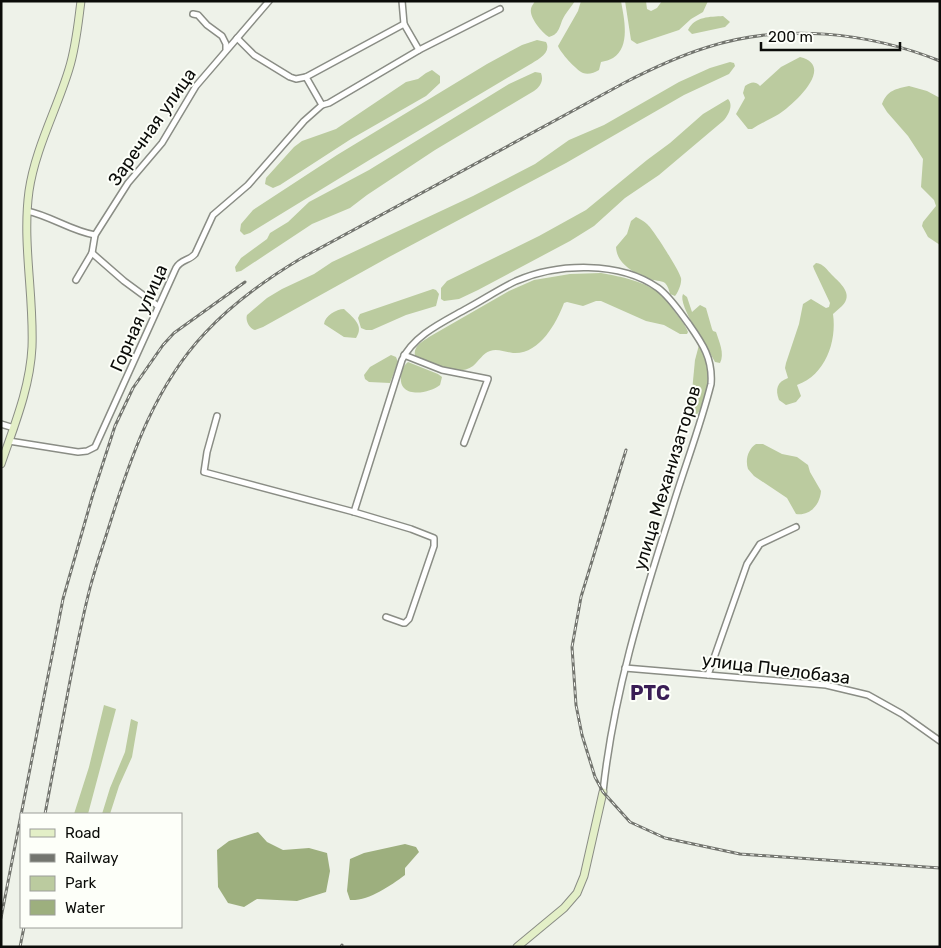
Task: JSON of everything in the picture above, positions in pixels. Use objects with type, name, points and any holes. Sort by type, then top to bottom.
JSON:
[{"type":"street","points":[[1,464],[26,386],[31,355],[32,332],[27,211],[29,190],[33,172],[70,68],[81,1]]},
{"type":"street","name":"Заречная улица","points":[[76,280],[92,253],[95,235],[128,183],[159,148],[196,86],[269,1]]},
{"type":"street","points":[[402,1],[404,24],[419,50]]},
{"type":"street","name":"Горная улица","points":[[9,440],[78,452],[87,451],[95,447],[178,264],[195,254],[213,216],[248,185],[304,121],[322,106],[419,50],[500,9]]},
{"type":"street","points":[[193,14],[198,14],[222,36],[226,49]]},
{"type":"street","points":[[237,38],[254,55],[296,79],[306,77],[404,24]]},
{"type":"street","points":[[306,77],[322,106]]},
{"type":"street","points":[[27,211],[43,214],[83,232],[95,235]]},
{"type":"street","points":[[92,253],[124,281],[158,306]]},
{"type":"street","name":"улица Механизаторов","points":[[404,355],[414,342],[428,332],[514,282],[536,274],[577,268],[592,268],[617,270],[650,284],[665,294],[694,331],[709,357],[711,384],[625,668],[608,746],[603,792]]},
{"type":"street","points":[[354,512],[404,355],[442,370],[488,379],[464,443]]},
{"type":"street","points":[[217,416],[207,452],[204,472],[354,512],[430,536],[434,541],[415,603],[407,622],[386,617]]},
{"type":"street","points":[[1,424],[14,428]]},
{"type":"street","points":[[708,674],[747,564],[760,544],[796,527]]},
{"type":"street","name":"улица Пчелобаза","points":[[625,668],[826,686],[868,694],[902,714],[940,741]]},
{"type":"street","points":[[517,947],[564,908],[577,894],[584,876],[603,792]]},
{"type":"green space","points":[[535,1],[575,1],[565,15],[556,34],[549,37],[532,16],[531,8]]},
{"type":"green space","points":[[581,1],[621,1],[625,24],[624,40],[619,53],[612,59],[601,62],[599,70],[589,74],[583,73],[576,68],[558,46],[578,11]]},
{"type":"green space","points":[[625,1],[646,1],[647,9],[651,11],[657,8],[662,1],[708,1],[703,12],[691,19],[679,30],[637,44],[631,40]]},
{"type":"green space","points":[[723,16],[730,22],[725,27],[692,34],[688,30],[691,25],[699,20]]},
{"type":"green space","points":[[537,40],[546,42],[547,50],[536,61],[250,233],[244,235],[240,231],[241,224],[253,210],[337,155],[487,64],[522,45]]},
{"type":"green space","points":[[800,57],[810,62],[814,68],[809,85],[794,102],[779,114],[752,129],[748,129],[736,114],[745,98],[743,93],[745,86],[756,83],[760,86],[781,67]]},
{"type":"green space","points":[[730,62],[734,63],[735,66],[729,74],[684,95],[566,163],[389,257],[263,327],[255,330],[248,324],[247,315],[267,298],[282,289],[314,274],[332,262],[473,196],[535,164],[569,140],[604,125],[679,82],[710,68]]},
{"type":"green space","points":[[432,70],[440,76],[440,83],[426,96],[351,139],[280,185],[273,188],[265,184],[266,178],[294,147],[302,141],[336,129],[406,82],[418,79]]},
{"type":"green space","points":[[535,72],[541,73],[542,81],[540,86],[534,91],[435,150],[350,208],[312,224],[241,271],[236,272],[235,267],[241,258],[267,239],[270,233],[288,222],[309,202],[369,170],[509,84]]},
{"type":"green space","points":[[909,86],[927,91],[940,98],[940,245],[928,237],[922,226],[936,206],[934,200],[921,187],[923,159],[908,136],[882,104],[889,93]]},
{"type":"green space","points":[[728,99],[730,107],[723,121],[659,175],[625,198],[594,226],[570,241],[478,290],[459,299],[444,301],[441,299],[441,288],[447,281],[539,236],[586,210],[703,114]]},
{"type":"green space","points":[[636,217],[650,227],[666,250],[681,278],[675,296],[670,294],[668,287],[662,281],[649,279],[628,268],[617,253],[616,247],[627,234],[631,221]]},
{"type":"green space","points":[[816,263],[823,266],[839,282],[845,289],[847,297],[842,306],[833,314],[834,325],[831,346],[822,366],[815,374],[797,385],[801,396],[796,402],[786,405],[779,400],[777,389],[781,382],[788,378],[785,368],[786,363],[799,324],[803,304],[811,299],[826,308],[829,307],[830,303],[814,269],[813,266]]},
{"type":"green space","points":[[601,273],[634,280],[656,291],[665,298],[685,326],[687,334],[680,334],[664,325],[646,321],[601,301],[583,306],[567,302],[564,303],[545,337],[531,349],[513,353],[493,350],[485,353],[473,366],[460,370],[444,369],[415,356],[417,347],[429,337],[509,291],[534,280],[570,274]]},
{"type":"green space","points":[[433,289],[439,294],[436,306],[406,315],[372,330],[361,328],[358,318],[360,314]]},
{"type":"green space","points":[[683,294],[687,297],[692,312],[700,305],[706,308],[712,329],[716,332],[721,348],[722,356],[720,363],[715,362],[689,317],[682,300]]},
{"type":"green space","points":[[344,309],[354,318],[358,325],[359,329],[356,338],[344,337],[324,324],[326,318],[331,314]]},
{"type":"green space","points":[[699,345],[706,360],[708,382],[704,402],[695,416],[690,412],[695,360]]},
{"type":"green space","points":[[391,355],[396,357],[398,362],[390,383],[369,382],[365,379],[364,375],[370,367]]},
{"type":"green space","points":[[408,362],[438,374],[442,377],[440,385],[429,391],[422,392],[409,391],[404,388],[401,383],[401,376],[403,368]]},
{"type":"green space","points":[[756,444],[763,444],[782,454],[797,457],[808,465],[821,491],[819,501],[810,511],[796,514],[787,498],[754,476],[748,469],[748,455]]},
{"type":"green space","points":[[104,705],[116,709],[88,813],[74,813],[89,767]]},
{"type":"green space","points":[[131,719],[138,722],[132,757],[119,786],[110,813],[102,813],[110,788],[125,752]]},
{"type":"water","points":[[258,832],[267,842],[283,850],[309,848],[327,853],[330,871],[326,892],[297,901],[257,899],[244,907],[228,903],[218,887],[217,850],[229,841]]},
{"type":"water","points":[[405,844],[416,847],[419,852],[405,868],[405,875],[372,895],[357,900],[350,900],[347,891],[350,859],[364,853]]},
{"type":"railway","points":[[45,813],[87,600],[97,562],[137,445],[159,397],[188,353],[205,333],[238,302],[274,275],[300,259],[624,83],[665,63],[708,47],[766,35],[795,33],[825,34],[855,37],[884,43],[940,61]]},
{"type":"railway","points":[[21,813],[63,599],[115,426],[133,388],[163,345],[174,333],[245,282]]},
{"type":"railway","points":[[626,450],[581,597],[572,647],[576,705],[582,735],[595,777],[603,792],[630,822],[665,838],[740,854],[940,868]]},
{"type":"railway","points":[[1,918],[20,820]]},
{"type":"railway","points":[[20,947],[24,928]]},
{"type":"district","name":"РТС","points":[[650,693]]}]
